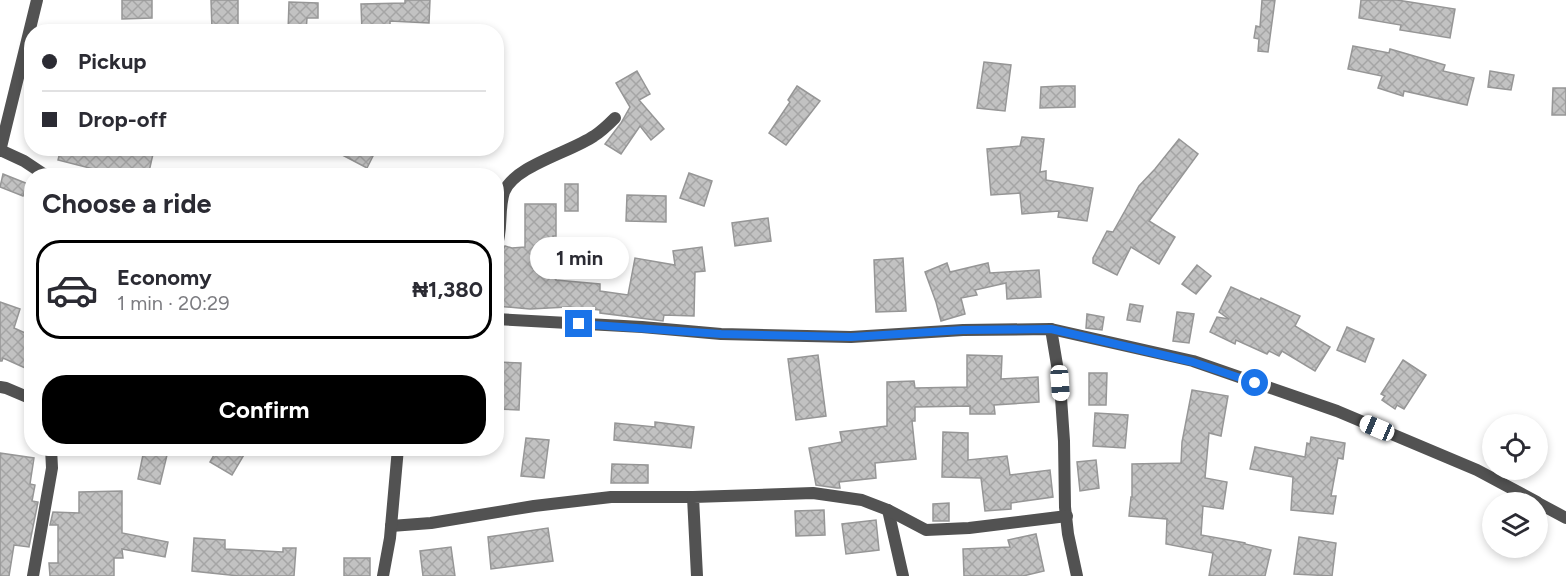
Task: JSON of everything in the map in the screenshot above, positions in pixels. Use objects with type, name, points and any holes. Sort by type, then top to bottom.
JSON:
[{"type":"street","points":[[31,24],[37,0]]},
{"type":"street","points":[[24,53],[0,150],[34,168]]},
{"type":"street","points":[[504,196],[511,180],[596,136],[615,118]]},
{"type":"street","points":[[504,320],[642,327],[721,334],[839,336],[963,330],[1051,329],[1193,362],[1337,411],[1477,470],[1517,492]]},
{"type":"street","points":[[1051,329],[1060,383],[1065,507],[1077,576]]},
{"type":"street","points":[[0,387],[24,396]]},
{"type":"street","points":[[33,576],[52,468],[51,456]]},
{"type":"street","points":[[383,576],[391,526],[397,456]]},
{"type":"street","points":[[391,526],[430,523],[534,506],[611,497],[813,493],[862,500],[888,510],[926,530],[969,528],[1067,516]]},
{"type":"street","points":[[693,497],[697,576]]},
{"type":"street","points":[[1548,509],[1566,518]]},
{"type":"street","points":[[888,510],[903,576]]},
{"type":"building","points":[[122,0],[152,0],[152,18],[122,19]]},
{"type":"building","points":[[211,0],[238,0],[238,24],[212,24]]},
{"type":"building","points":[[405,0],[430,0],[429,23],[390,21],[390,24],[362,24],[361,4],[405,3]]},
{"type":"building","points":[[1262,0],[1275,0],[1268,52],[1258,51],[1259,39],[1254,38],[1256,26],[1260,27]]},
{"type":"building","points":[[1361,0],[1397,0],[1455,9],[1450,38],[1400,30],[1401,25],[1359,18]]},
{"type":"building","points":[[289,2],[318,3],[318,18],[307,18],[307,24],[288,24]]},
{"type":"building","points":[[1353,46],[1389,53],[1390,49],[1445,65],[1443,71],[1474,78],[1467,105],[1404,91],[1403,96],[1378,88],[1382,76],[1348,69]]},
{"type":"building","points":[[984,62],[1011,65],[1005,111],[977,108]]},
{"type":"building","points":[[637,71],[650,94],[639,100],[664,129],[651,140],[640,126],[621,154],[605,144],[630,107],[616,83]]},
{"type":"building","points":[[1490,71],[1514,75],[1511,90],[1488,87]]},
{"type":"building","points":[[797,86],[820,101],[786,145],[769,133],[790,102],[788,100]]},
{"type":"building","points":[[1075,86],[1075,107],[1040,108],[1041,87]]},
{"type":"building","points":[[1553,88],[1566,88],[1566,115],[1552,115]]},
{"type":"building","points":[[1022,137],[1044,139],[1040,172],[1046,171],[1046,180],[1093,188],[1087,221],[1058,217],[1059,211],[1022,214],[1020,193],[991,195],[987,149],[1020,146]]},
{"type":"building","points":[[1179,139],[1198,154],[1149,221],[1175,237],[1159,264],[1131,247],[1117,275],[1093,263],[1093,258],[1107,231],[1113,232],[1139,186]]},
{"type":"building","points":[[59,156],[153,156],[150,168],[90,168],[58,160]]},
{"type":"building","points":[[344,156],[373,156],[367,168]]},
{"type":"building","points":[[689,173],[712,181],[704,206],[680,198]]},
{"type":"building","points":[[3,174],[24,182],[24,194],[23,196],[0,187]]},
{"type":"building","points":[[565,184],[578,184],[578,211],[565,211]]},
{"type":"building","points":[[627,195],[666,196],[666,222],[626,221]]},
{"type":"building","points":[[525,204],[556,204],[556,236],[553,236],[556,280],[600,284],[600,291],[628,295],[635,258],[675,265],[673,251],[702,247],[705,271],[695,272],[694,316],[664,315],[663,321],[568,307],[530,309],[504,307],[504,248],[525,247]]},
{"type":"building","points":[[768,218],[771,241],[735,246],[732,223]]},
{"type":"building","points":[[903,258],[906,311],[876,312],[874,260]]},
{"type":"building","points":[[947,263],[950,272],[988,263],[990,273],[1039,270],[1041,297],[1007,299],[1006,283],[975,290],[977,295],[961,298],[965,314],[941,321],[925,272]]},
{"type":"building","points":[[1197,265],[1211,276],[1196,294],[1182,284]]},
{"type":"building","points":[[1231,287],[1300,316],[1295,326],[1330,347],[1315,371],[1282,351],[1279,356],[1269,351],[1267,354],[1236,340],[1235,344],[1210,332],[1217,317],[1229,319],[1219,312]]},
{"type":"building","points":[[0,302],[20,309],[14,328],[24,332],[24,367],[3,358],[0,361]]},
{"type":"building","points":[[1130,304],[1143,306],[1140,322],[1127,320]]},
{"type":"building","points":[[1177,312],[1194,314],[1189,343],[1173,341]]},
{"type":"building","points":[[1087,314],[1104,317],[1102,330],[1086,328]]},
{"type":"building","points":[[1347,327],[1374,339],[1365,362],[1337,350]]},
{"type":"building","points":[[818,355],[826,416],[796,420],[788,359]]},
{"type":"building","points":[[967,355],[1002,356],[1001,379],[1038,377],[1039,402],[994,405],[995,414],[970,414],[970,406],[915,407],[915,421],[912,421],[916,459],[875,463],[876,478],[839,482],[840,488],[816,485],[809,448],[842,442],[840,432],[887,426],[887,382],[914,381],[915,388],[967,387]]},
{"type":"building","points":[[1403,360],[1426,375],[1404,409],[1397,405],[1395,409],[1382,400],[1385,396],[1381,394]]},
{"type":"building","points":[[504,362],[521,363],[519,410],[504,409]]},
{"type":"building","points":[[1089,373],[1107,373],[1106,405],[1089,405]]},
{"type":"building","points":[[1192,390],[1228,396],[1221,436],[1209,433],[1205,478],[1227,482],[1223,509],[1203,506],[1201,535],[1271,550],[1265,576],[1209,576],[1213,553],[1166,544],[1167,519],[1129,516],[1132,497],[1132,464],[1181,463],[1182,442]]},
{"type":"building","points":[[1095,413],[1128,415],[1125,448],[1093,446]]},
{"type":"building","points":[[655,422],[694,427],[691,448],[614,440],[615,423],[655,427]]},
{"type":"building","points":[[943,432],[968,433],[968,460],[1007,456],[1010,475],[1050,470],[1053,497],[1011,503],[1011,509],[985,511],[981,478],[942,477]]},
{"type":"building","points":[[1311,437],[1345,443],[1343,459],[1338,458],[1331,496],[1336,496],[1333,514],[1291,510],[1293,477],[1250,469],[1255,447],[1305,457],[1307,443],[1310,444]]},
{"type":"building","points":[[526,438],[549,440],[544,478],[521,476]]},
{"type":"building","points":[[0,453],[34,458],[30,484],[35,485],[32,501],[38,502],[29,547],[14,545],[9,576],[0,576]]},
{"type":"building","points":[[143,456],[167,456],[160,484],[138,479]]},
{"type":"building","points":[[213,456],[243,456],[232,475],[210,462]]},
{"type":"building","points":[[1096,460],[1099,488],[1080,491],[1077,462]]},
{"type":"building","points":[[612,464],[648,465],[648,483],[611,483]]},
{"type":"building","points":[[122,491],[122,533],[168,542],[165,557],[122,549],[123,558],[114,558],[114,576],[50,576],[49,563],[58,563],[58,525],[50,525],[53,512],[79,513],[79,492]]},
{"type":"building","points":[[949,503],[949,521],[933,521],[933,504]]},
{"type":"building","points":[[824,510],[825,535],[796,536],[795,511]]},
{"type":"building","points":[[876,520],[879,550],[846,554],[842,524]]},
{"type":"building","points":[[548,528],[553,561],[491,569],[488,537]]},
{"type":"building","points":[[1036,534],[1044,571],[1023,576],[964,576],[963,549],[1010,547],[1008,540]]},
{"type":"building","points":[[1299,537],[1336,543],[1332,576],[1294,574]]},
{"type":"building","points":[[194,538],[225,540],[225,549],[283,552],[283,548],[296,548],[294,576],[239,576],[192,571]]},
{"type":"building","points":[[451,547],[455,576],[423,576],[420,551]]},
{"type":"building","points":[[344,558],[370,558],[370,576],[344,576]]},
{"type":"route","points":[[579,324],[721,334],[851,337],[963,330],[1051,329],[1193,362],[1255,383]]}]
